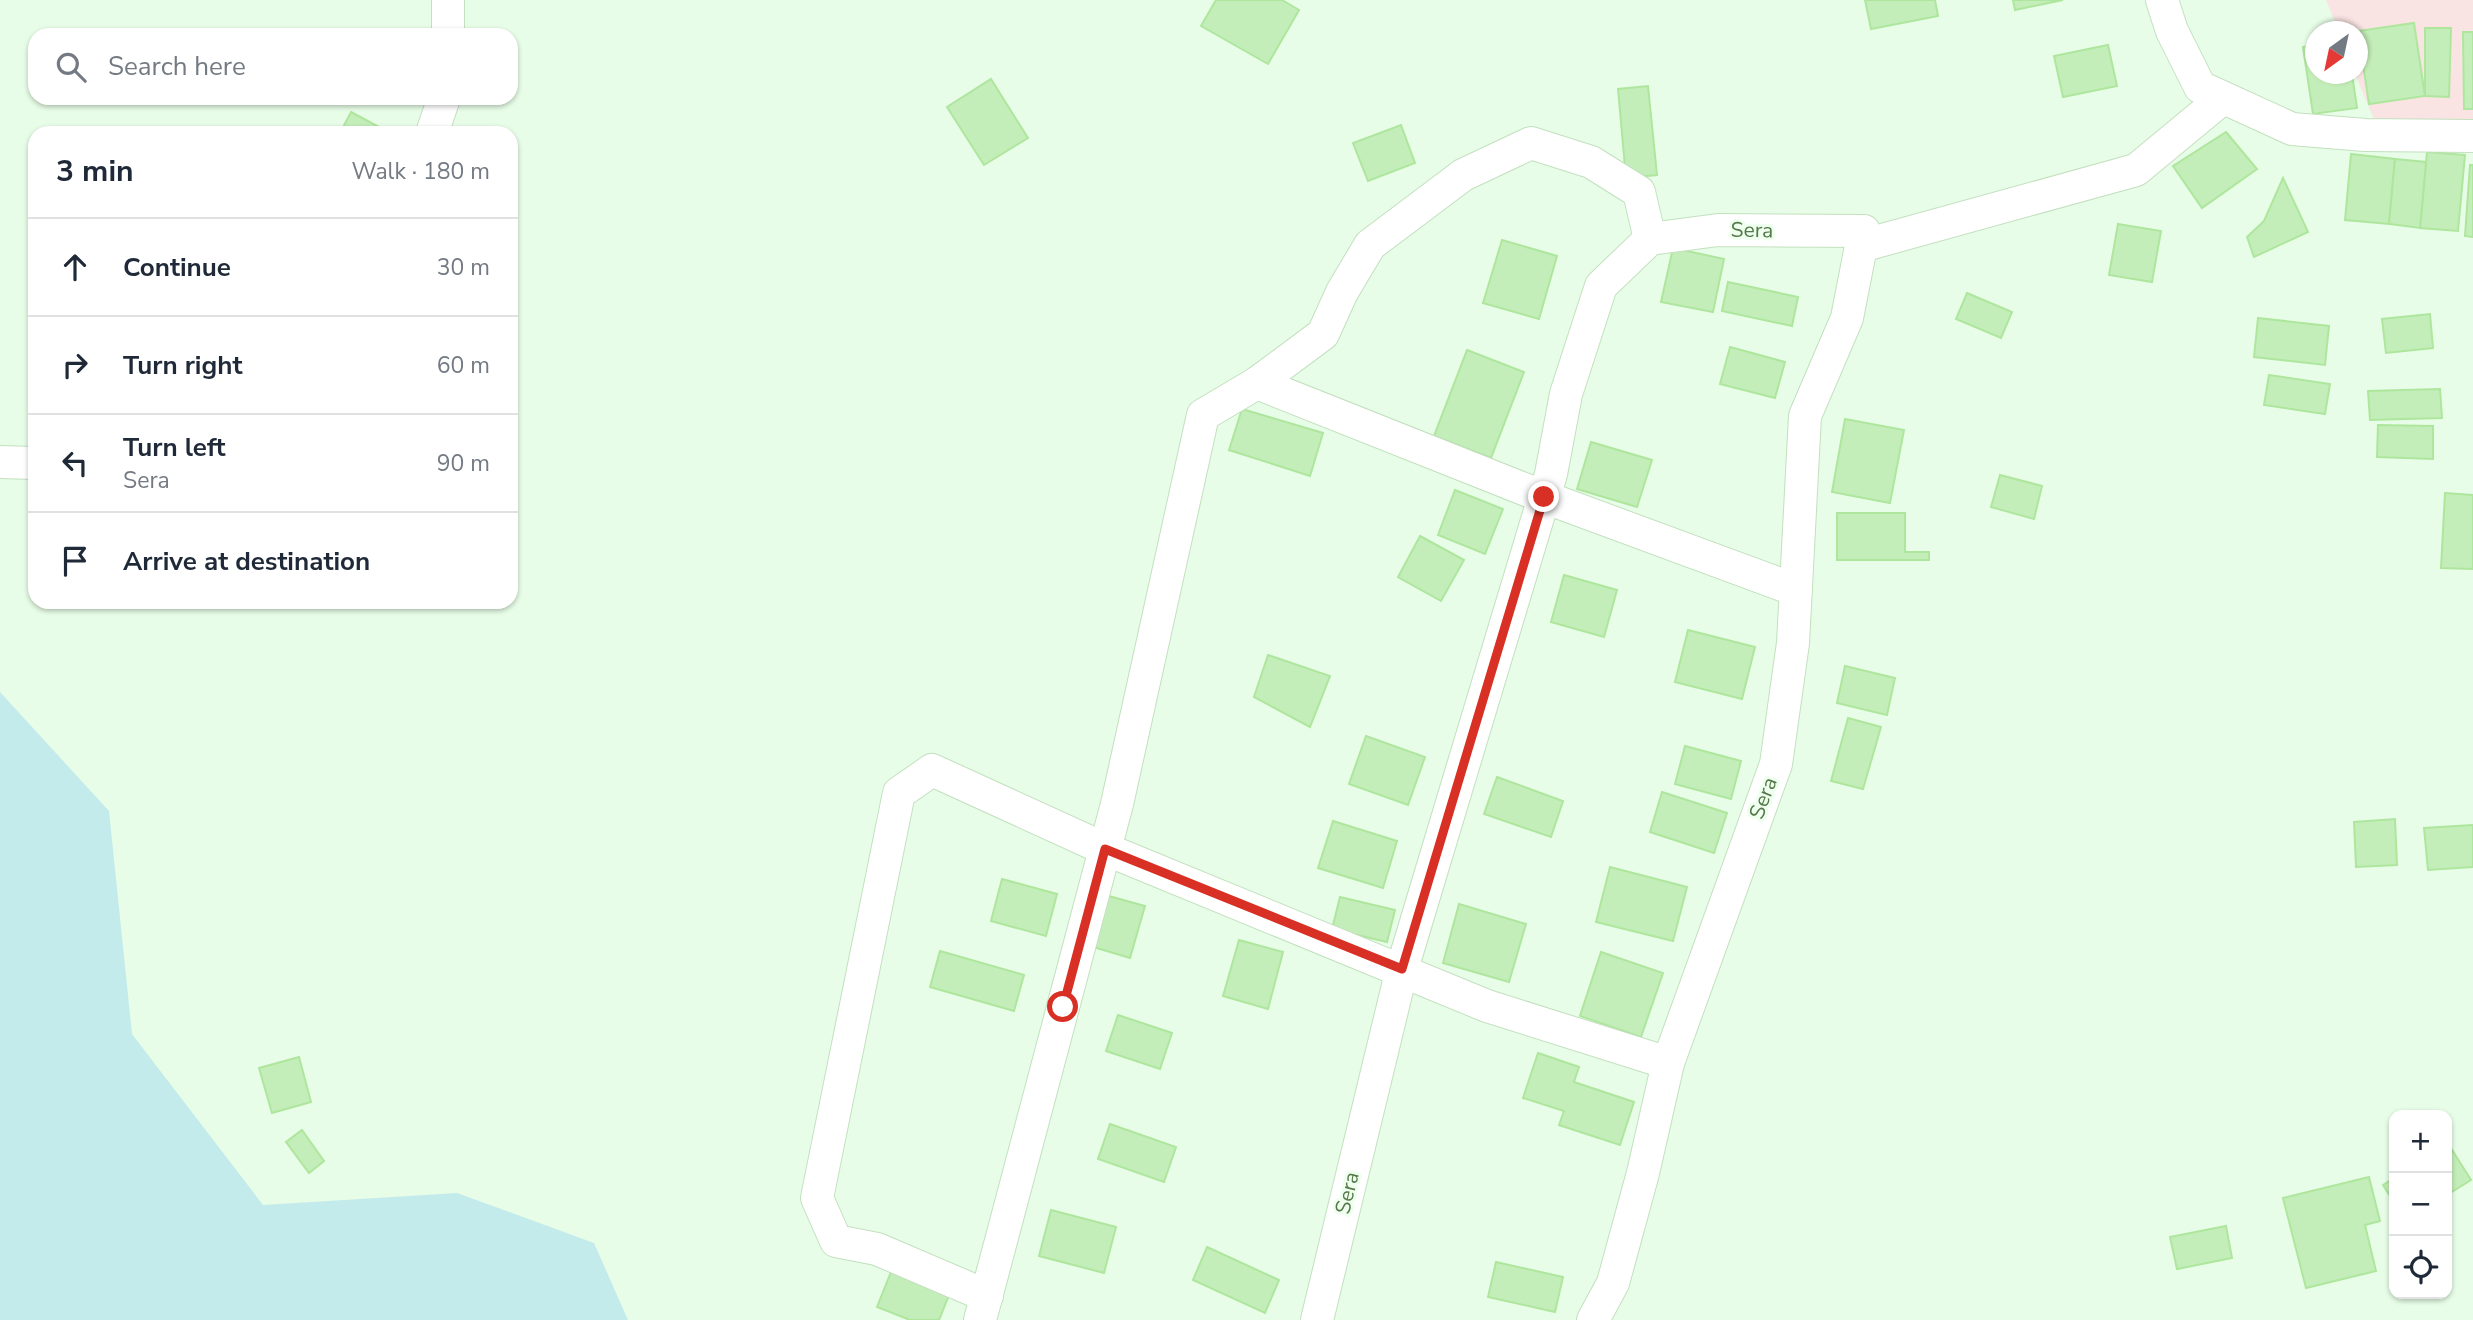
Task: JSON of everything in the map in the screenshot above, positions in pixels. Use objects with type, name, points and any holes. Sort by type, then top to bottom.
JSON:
[{"type":"street","points":[[447,0],[448,28]]},
{"type":"street","points":[[2162,0],[2172,31],[2200,87],[2292,129],[2365,135],[2473,136]]},
{"type":"street","points":[[1861,246],[2136,170],[2223,98]]},
{"type":"street","points":[[434,126],[442,105]]},
{"type":"street","points":[[1650,239],[1639,192],[1591,162],[1531,143],[1463,175],[1370,245],[1342,292],[1323,334],[1257,383],[1203,415],[1105,849],[983,1308],[877,1249],[836,1241],[817,1198],[900,793],[932,771],[1105,849],[1488,1006],[1668,1063]]},
{"type":"street","name":"Sera","points":[[1317,1320],[1402,969],[1544,497],[1566,394],[1601,286],[1650,239],[1718,230],[1864,231],[1847,318],[1805,416],[1793,643],[1776,764],[1668,1063],[1643,1173],[1613,1283],[1593,1320]]},
{"type":"street","points":[[1257,383],[1544,497],[1796,590]]},
{"type":"street","points":[[0,462],[28,463]]},
{"type":"shaded area","points":[[2326,0],[2473,0],[2473,128],[2375,122],[2359,84],[2368,84],[2368,21],[2335,21]]},
{"type":"shaded area","points":[[0,692],[109,811],[132,1034],[263,1205],[457,1193],[594,1243],[628,1320],[0,1320]]},
{"type":"building","points":[[1216,0],[1282,0],[1299,10],[1268,64],[1201,26]]},
{"type":"building","points":[[1865,0],[1935,0],[1938,16],[1871,29]]},
{"type":"building","points":[[2013,0],[2063,0],[2015,10]]},
{"type":"building","points":[[2414,23],[2425,96],[2369,104],[2366,84],[2368,30]]},
{"type":"building","points":[[2425,28],[2451,28],[2449,97],[2425,96]]},
{"type":"building","points":[[2463,32],[2473,32],[2473,109],[2464,109]]},
{"type":"building","points":[[2108,45],[2117,86],[2063,97],[2054,56]]},
{"type":"building","points":[[991,79],[1028,138],[984,165],[947,107]]},
{"type":"building","points":[[2309,84],[2353,84],[2357,108],[2313,114]]},
{"type":"building","points":[[1648,86],[1657,175],[1626,178],[1618,89]]},
{"type":"building","points":[[351,112],[377,126],[344,126]]},
{"type":"building","points":[[1401,125],[1415,163],[1368,181],[1353,143]]},
{"type":"building","points":[[2226,132],[2257,169],[2202,208],[2173,166]]},
{"type":"building","points":[[2427,152],[2465,155],[2458,231],[2420,228]]},
{"type":"building","points":[[2351,154],[2395,159],[2389,224],[2345,220]]},
{"type":"building","points":[[2395,159],[2426,162],[2420,228],[2389,224]]},
{"type":"building","points":[[2470,165],[2473,165],[2473,237],[2465,236]]},
{"type":"building","points":[[2283,178],[2308,232],[2254,257],[2247,237],[2264,221]]},
{"type":"building","points":[[2118,224],[2161,231],[2152,282],[2109,275]]},
{"type":"building","points":[[1502,240],[1557,256],[1539,319],[1483,303]]},
{"type":"building","points":[[1673,248],[1724,259],[1713,312],[1661,302]]},
{"type":"building","points":[[1728,282],[1798,297],[1792,326],[1722,311]]},
{"type":"building","points":[[1967,293],[2012,312],[2001,338],[1956,319]]},
{"type":"building","points":[[2430,314],[2433,348],[2386,353],[2382,319]]},
{"type":"building","points":[[2258,318],[2329,326],[2325,365],[2254,357]]},
{"type":"building","points":[[1730,347],[1785,362],[1775,398],[1720,384]]},
{"type":"building","points":[[1467,350],[1524,372],[1491,458],[1434,436]]},
{"type":"building","points":[[2269,375],[2330,384],[2325,414],[2264,405]]},
{"type":"building","points":[[2440,389],[2442,418],[2370,420],[2368,391]]},
{"type":"building","points":[[1242,409],[1323,433],[1310,476],[1229,450]]},
{"type":"building","points":[[1845,419],[1904,430],[1890,503],[1832,492]]},
{"type":"building","points":[[2378,425],[2433,426],[2433,459],[2377,457]]},
{"type":"building","points":[[1591,442],[1652,460],[1637,507],[1577,489]]},
{"type":"building","points":[[2000,475],[2042,486],[2034,519],[1991,507]]},
{"type":"building","points":[[1455,490],[1503,509],[1485,554],[1438,535]]},
{"type":"building","points":[[2445,493],[2473,495],[2473,569],[2441,568]]},
{"type":"building","points":[[1837,513],[1905,513],[1905,552],[1929,552],[1929,560],[1837,560]]},
{"type":"building","points":[[1420,536],[1464,560],[1441,601],[1398,577]]},
{"type":"building","points":[[1564,575],[1617,590],[1604,637],[1551,622]]},
{"type":"building","points":[[1688,630],[1755,647],[1742,699],[1675,682]]},
{"type":"building","points":[[1268,655],[1330,676],[1310,727],[1254,697]]},
{"type":"building","points":[[1845,666],[1895,678],[1887,715],[1837,703]]},
{"type":"building","points":[[1848,718],[1881,727],[1863,789],[1831,781]]},
{"type":"building","points":[[1366,736],[1425,757],[1408,805],[1349,784]]},
{"type":"building","points":[[1685,746],[1741,761],[1731,799],[1675,784]]},
{"type":"building","points":[[1497,777],[1563,801],[1551,837],[1484,814]]},
{"type":"building","points":[[1662,792],[1727,813],[1714,853],[1650,832]]},
{"type":"building","points":[[2395,819],[2397,865],[2356,867],[2354,822]]},
{"type":"building","points":[[1333,821],[1397,841],[1383,888],[1318,868]]},
{"type":"building","points":[[2473,825],[2473,867],[2428,870],[2424,828]]},
{"type":"building","points":[[1610,867],[1687,887],[1673,941],[1596,922]]},
{"type":"building","points":[[1002,879],[1057,894],[1046,936],[991,921]]},
{"type":"building","points":[[1105,895],[1145,906],[1130,958],[1090,946]]},
{"type":"building","points":[[1340,897],[1395,910],[1387,942],[1332,929]]},
{"type":"building","points":[[1459,904],[1526,924],[1509,982],[1443,963]]},
{"type":"building","points":[[1239,940],[1283,952],[1268,1009],[1223,996]]},
{"type":"building","points":[[940,951],[1024,975],[1014,1011],[930,987]]},
{"type":"building","points":[[1601,952],[1663,973],[1641,1037],[1580,1016]]},
{"type":"building","points":[[1118,1015],[1172,1033],[1160,1069],[1106,1051]]},
{"type":"building","points":[[1538,1053],[1579,1067],[1574,1082],[1634,1102],[1620,1145],[1559,1125],[1564,1111],[1523,1098]]},
{"type":"building","points":[[299,1057],[311,1102],[272,1113],[259,1068]]},
{"type":"building","points":[[1110,1124],[1176,1147],[1164,1182],[1098,1159]]},
{"type":"building","points":[[302,1130],[324,1161],[309,1173],[286,1142]]},
{"type":"building","points":[[2452,1150],[2471,1180],[2452,1192]]},
{"type":"building","points":[[2369,1177],[2380,1221],[2365,1225],[2376,1271],[2306,1288],[2283,1198]]},
{"type":"building","points":[[2389,1181],[2389,1194],[2383,1185]]},
{"type":"building","points":[[1051,1210],[1116,1227],[1104,1273],[1039,1256]]},
{"type":"building","points":[[2226,1226],[2232,1258],[2177,1269],[2170,1237]]},
{"type":"building","points":[[1207,1247],[1279,1280],[1265,1313],[1193,1280]]},
{"type":"building","points":[[1496,1262],[1563,1277],[1555,1312],[1488,1297]]},
{"type":"building","points":[[891,1272],[949,1295],[939,1320],[910,1320],[877,1307]]},
{"type":"route","points":[[1063,1007],[1105,849],[1402,969],[1544,497]]}]
